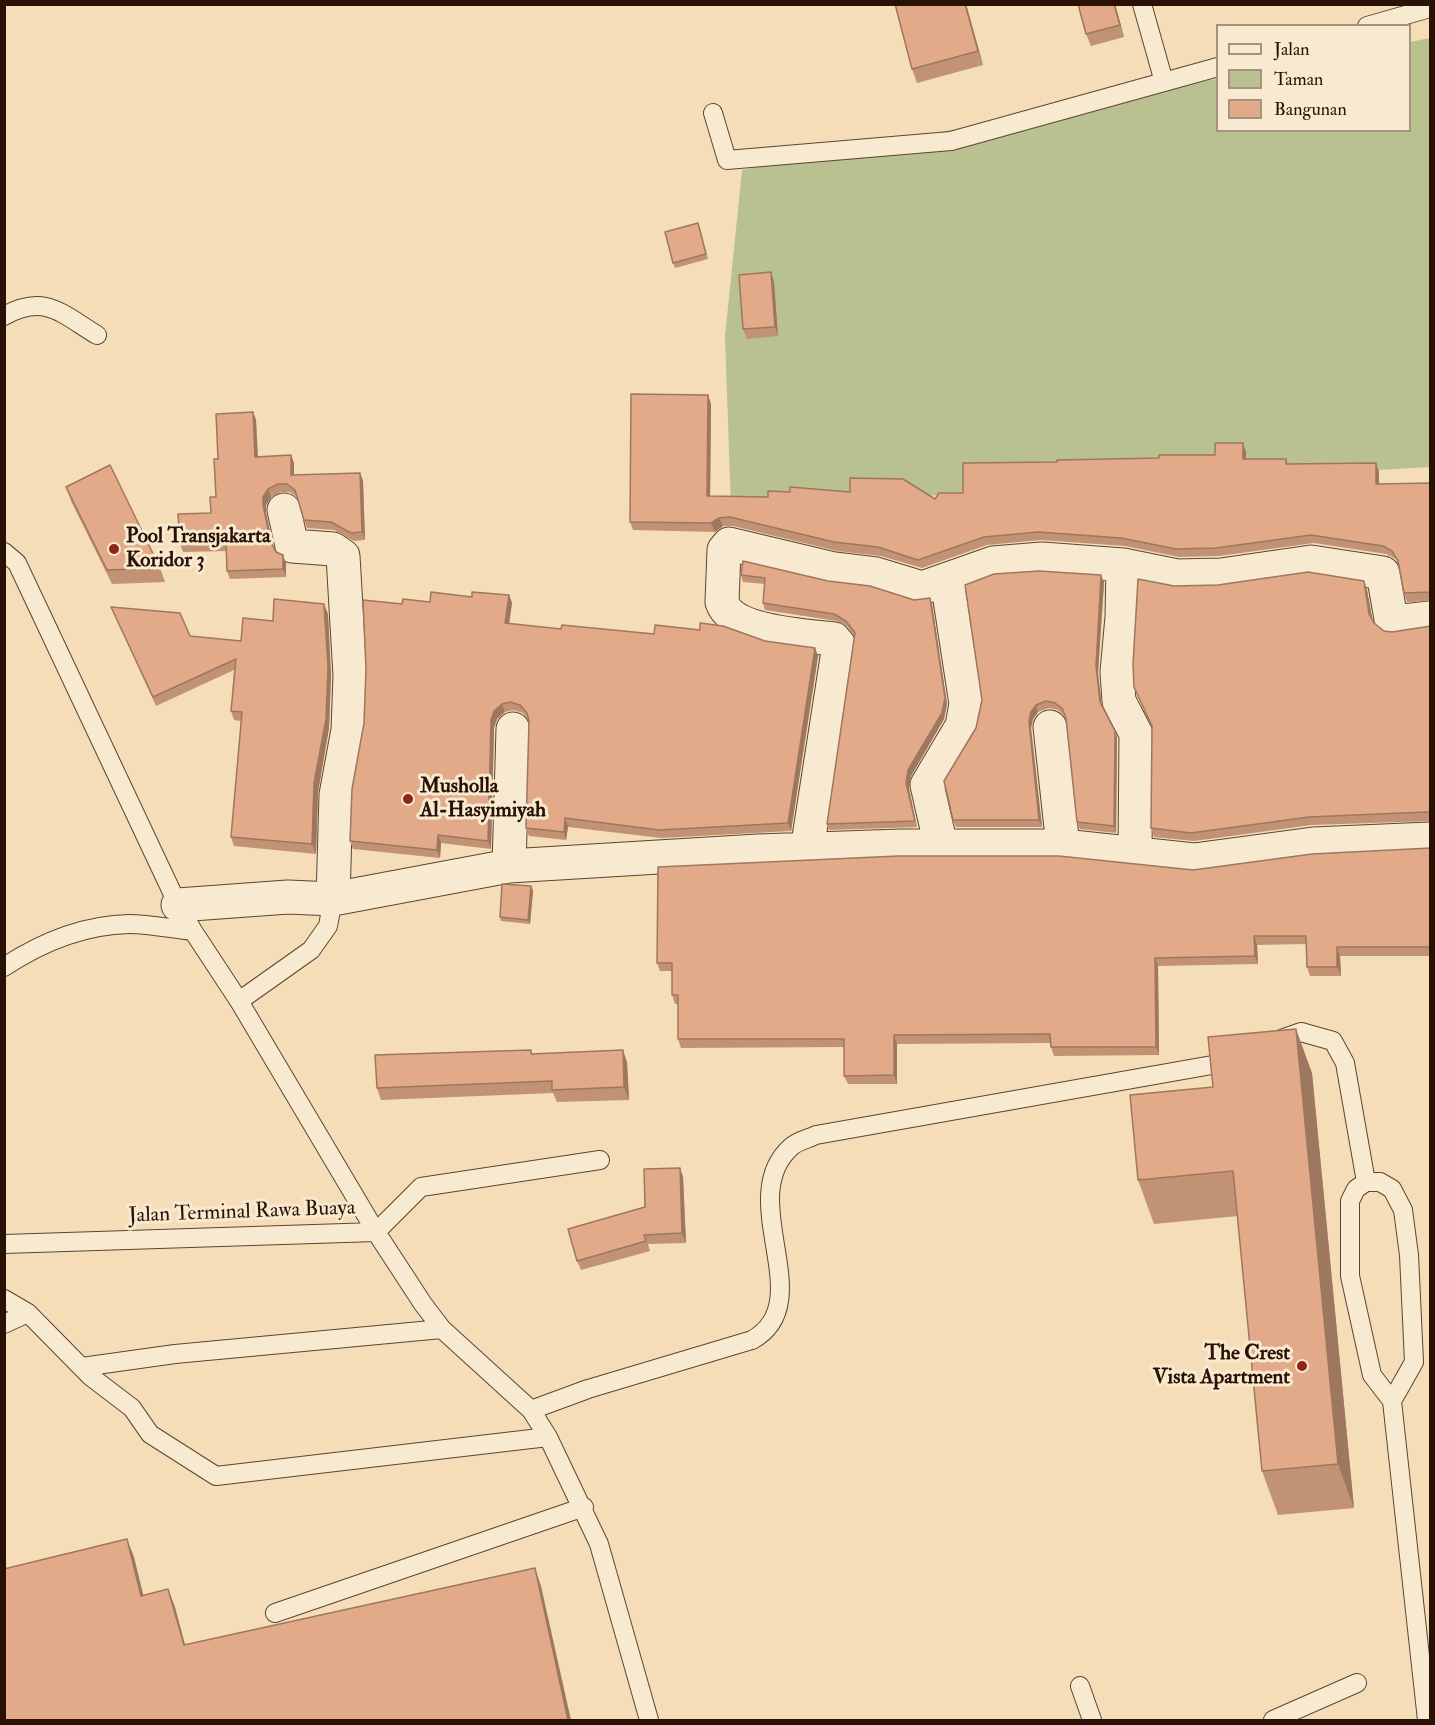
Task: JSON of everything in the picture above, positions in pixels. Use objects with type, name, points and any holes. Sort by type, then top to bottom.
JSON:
[{"type":"street","points":[[284,510],[292,546],[333,549],[343,556],[349,687],[348,730],[336,795],[333,898]]},
{"type":"street","points":[[807,850],[839,645],[834,639],[762,631],[726,610],[722,602],[725,545],[729,544],[834,569],[876,574],[922,588],[993,563],[1042,560],[1123,565],[1177,576],[1221,575],[1311,562],[1383,573],[1390,619],[1394,622],[1431,618]]},
{"type":"street","points":[[1123,565],[1122,617],[1117,672],[1119,701],[1136,734],[1135,854]]},
{"type":"street","points":[[941,846],[927,785],[962,726],[966,704],[947,580]]},
{"type":"street","points":[[1050,726],[1063,846]]},
{"type":"street","points":[[509,866],[513,729]]},
{"type":"street","points":[[185,918],[288,897],[333,898],[509,866],[807,850],[941,846],[1063,846],[1194,860],[1313,843],[1431,839]]},
{"type":"lane","points":[[1142,4],[1164,82]]},
{"type":"lane","points":[[1373,24],[1423,8]]},
{"type":"lane","points":[[713,113],[727,160],[951,141],[1216,68]]},
{"type":"lane","points":[[4,316],[20,308],[49,305],[97,335]]},
{"type":"lane","points":[[4,552],[17,563],[185,918],[239,1001],[376,1232],[421,1187],[600,1160]]},
{"type":"lane","points":[[239,1001],[311,950],[328,926],[333,898]]},
{"type":"lane","points":[[4,967],[38,945],[69,934],[185,918]]},
{"type":"lane","points":[[531,1410],[588,1389],[752,1340],[765,1333],[773,1323],[778,1306],[780,1279],[768,1200],[771,1178],[778,1161],[793,1145],[816,1135],[1212,1065],[1301,1032],[1333,1041],[1345,1063],[1366,1182]]},
{"type":"lane","points":[[1392,1401],[1414,1362],[1409,1255],[1403,1210],[1392,1189],[1380,1182],[1366,1182],[1356,1189],[1350,1201],[1350,1276],[1372,1375],[1392,1401],[1427,1720]]},
{"type":"lane","name":"Jalan Terminal Rawa Buaya","points":[[4,1244],[376,1232],[442,1329],[531,1410],[548,1437],[584,1507],[599,1544],[649,1720]]},
{"type":"lane","points":[[4,1299],[27,1313],[82,1367],[132,1408],[150,1434],[216,1476],[548,1437]]},
{"type":"lane","points":[[4,1324],[27,1313]]},
{"type":"lane","points":[[82,1367],[175,1354],[442,1329]]},
{"type":"lane","points":[[276,1613],[584,1507]]},
{"type":"lane","points":[[1273,1720],[1357,1683]]},
{"type":"lane","points":[[1080,1686],[1092,1720]]},
{"type":"green space","points":[[1430,38],[1430,467],[731,507],[725,337],[742,170],[1216,79],[1216,132],[1411,132],[1411,42]]},
{"type":"building","points":[[895,4],[965,4],[978,51],[912,69]]},
{"type":"building","points":[[1078,4],[1114,4],[1120,25],[1086,34]]},
{"type":"building","points":[[698,223],[706,254],[673,263],[665,232]]},
{"type":"building","points":[[771,272],[775,327],[743,329],[739,275]]},
{"type":"building","points":[[631,394],[708,395],[707,496],[768,497],[768,491],[790,492],[790,487],[850,492],[850,478],[903,479],[935,499],[939,493],[963,493],[963,463],[1057,462],[1057,460],[1159,458],[1159,455],[1215,455],[1215,443],[1243,443],[1243,459],[1286,459],[1286,464],[1376,463],[1376,484],[1431,483],[1431,592],[1404,593],[1398,561],[1392,551],[1383,546],[1311,535],[1216,548],[1176,549],[1121,538],[1038,532],[984,537],[918,560],[878,547],[834,542],[730,517],[719,518],[711,523],[630,522]]},
{"type":"building","points":[[253,412],[255,457],[291,455],[291,475],[360,473],[362,532],[351,533],[331,522],[304,520],[295,490],[287,484],[278,484],[268,489],[263,497],[263,505],[271,543],[276,552],[283,555],[283,569],[227,571],[226,543],[180,544],[178,514],[211,513],[210,497],[216,497],[214,459],[218,459],[216,414]]},
{"type":"building","points":[[110,465],[160,568],[107,570],[66,487]]},
{"type":"building","points":[[743,561],[828,581],[870,586],[914,600],[930,598],[945,698],[942,713],[908,770],[906,783],[915,821],[827,824],[855,633],[846,621],[834,614],[763,603],[765,578],[741,575]]},
{"type":"building","points":[[1039,571],[1101,575],[1096,666],[1100,702],[1115,731],[1114,826],[1077,822],[1066,718],[1062,708],[1046,701],[1036,705],[1029,721],[1039,820],[953,820],[944,781],[976,728],[982,700],[965,585],[994,574]]},
{"type":"building","points":[[1308,572],[1364,581],[1369,614],[1374,623],[1384,631],[1392,632],[1431,626],[1431,813],[1309,817],[1191,833],[1151,828],[1152,726],[1134,687],[1133,664],[1138,579],[1174,586],[1218,585]]},
{"type":"building","points":[[431,592],[472,597],[472,592],[509,595],[505,623],[561,629],[562,625],[654,634],[655,625],[700,630],[700,623],[723,626],[765,641],[815,648],[788,823],[659,830],[565,818],[564,832],[526,828],[529,721],[527,713],[520,705],[510,702],[502,704],[494,711],[491,720],[488,841],[438,835],[437,850],[350,841],[352,789],[364,723],[366,669],[363,600],[402,604],[403,599],[430,602]]},
{"type":"building","points":[[274,599],[324,604],[328,667],[326,719],[314,783],[312,844],[231,837],[242,712],[231,711],[236,659],[153,697],[111,607],[180,613],[190,636],[241,641],[243,618],[273,621]]},
{"type":"building","points":[[1431,848],[1431,947],[1337,947],[1337,967],[1307,967],[1306,936],[1254,936],[1255,956],[1155,958],[1156,1047],[1051,1047],[1050,1034],[894,1035],[894,1075],[844,1076],[844,1039],[678,1039],[678,995],[672,995],[672,963],[657,963],[658,867],[898,856],[1059,856],[1193,870],[1312,854]]},
{"type":"building","points":[[502,884],[531,886],[528,920],[500,917]]},
{"type":"building","name":"The Crest Vista Apartment","points":[[1296,1029],[1338,1464],[1262,1471],[1233,1171],[1138,1180],[1130,1095],[1213,1087],[1208,1037]]},
{"type":"building","points":[[531,1050],[531,1054],[623,1050],[624,1087],[552,1090],[552,1081],[377,1088],[375,1055]]},
{"type":"building","points":[[680,1168],[682,1233],[644,1235],[646,1241],[577,1261],[568,1229],[645,1207],[644,1169]]},
{"type":"building","points":[[127,1539],[141,1596],[168,1589],[184,1645],[535,1568],[568,1720],[4,1720],[4,1569]]},
{"type":"place","name":"Pool Transjakarta Koridor 3","points":[[114,549]]},
{"type":"place","name":"Musholla Al-Hasyimiyah","points":[[408,799]]},
{"type":"place","name":"The Crest Vista Apartment","points":[[1302,1366]]}]
